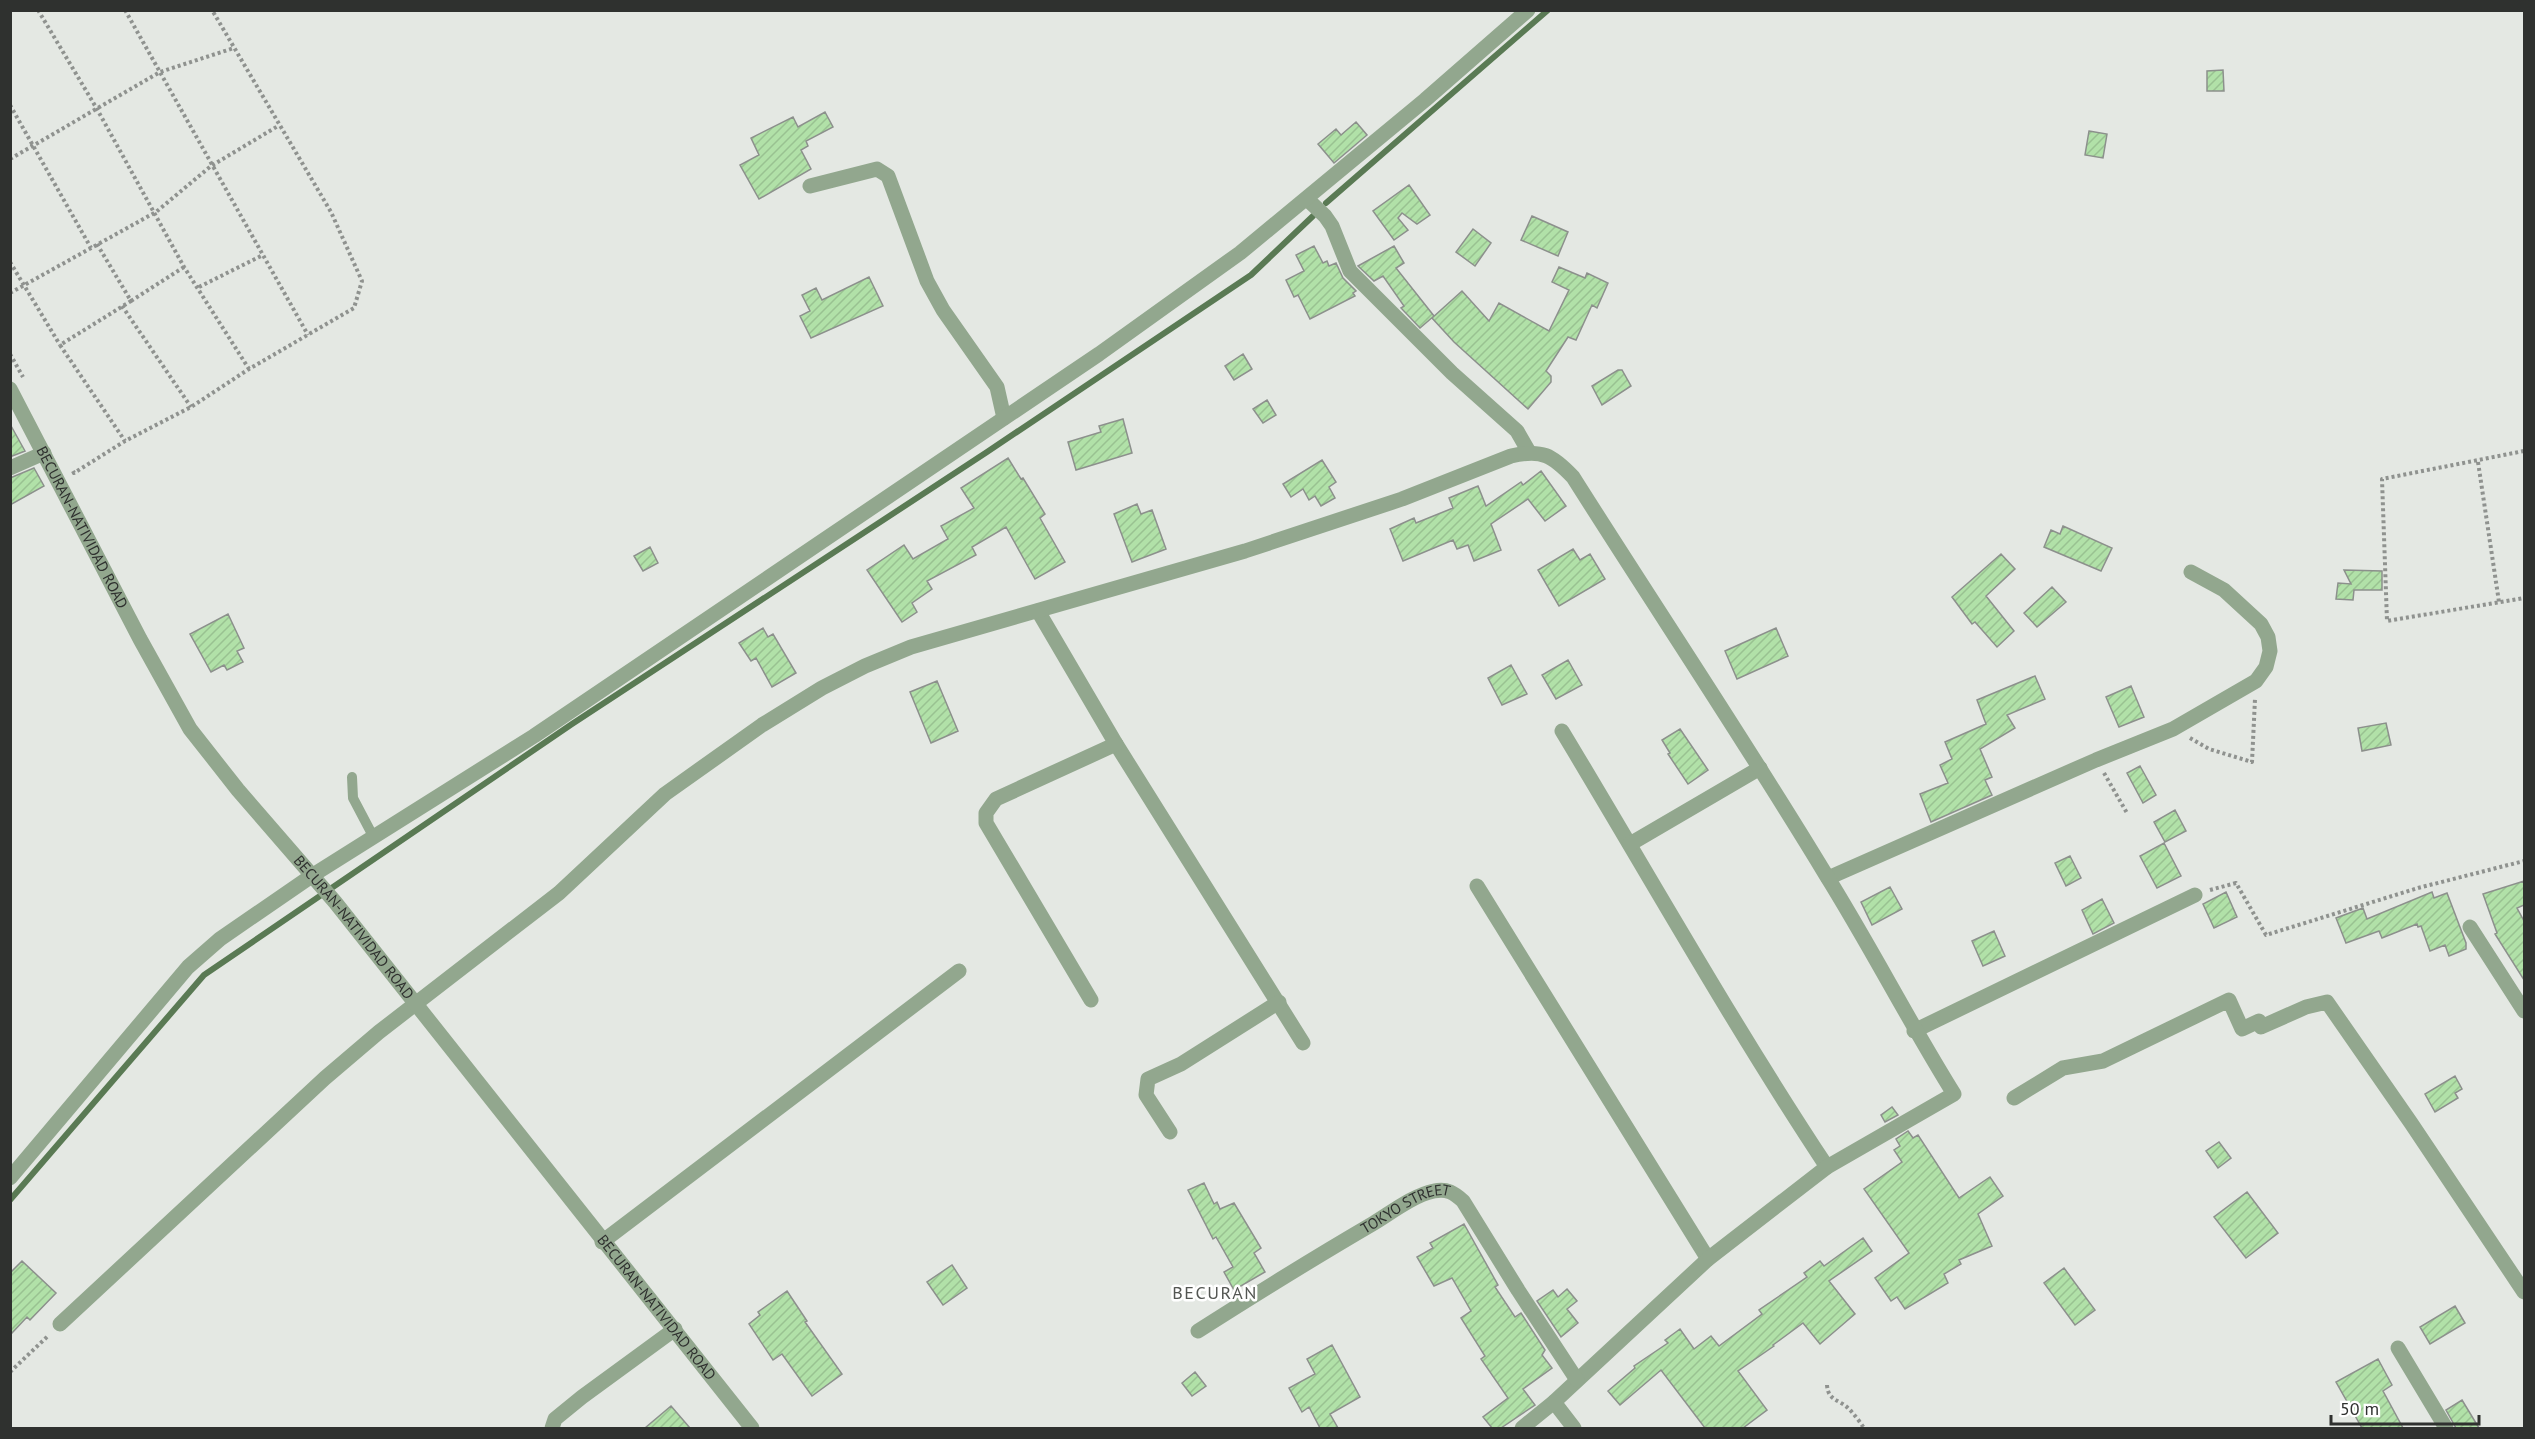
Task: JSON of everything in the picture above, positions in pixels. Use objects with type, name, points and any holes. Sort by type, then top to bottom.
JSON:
[{"type":"street","points":[[10,1178],[188,967],[220,939],[317,880],[373,836],[534,736],[1099,354],[1240,253],[1307,199],[1528,10]]},
{"type":"street","points":[[810,186],[868,171],[877,170],[888,176],[927,281],[943,310],[997,387],[1004,418]]},
{"type":"street","points":[[1307,199],[1332,226],[1350,271],[1452,373],[1518,431],[1529,452]]},
{"type":"street","name":"BECURAN-NATIVIDAD ROAD","points":[[10,390],[140,639],[190,729],[238,790],[335,902],[602,1242],[675,1329],[752,1428]]},
{"type":"street","points":[[60,1324],[325,1078],[379,1032],[559,892],[665,794],[762,725],[822,688],[864,666],[921,644],[980,625],[1038,611],[1256,547],[1402,499],[1511,456],[1529,452],[1545,454],[1557,460],[1573,477],[1828,878],[1914,1031],[1954,1094],[1827,1167],[1708,1259],[1554,1402],[1522,1428]]},
{"type":"street","points":[[10,468],[44,453]]},
{"type":"street","points":[[1828,878],[2096,760],[2173,729],[2256,681],[2266,667],[2270,651],[2268,637],[2262,624],[2224,590],[2191,572]]},
{"type":"street","points":[[1038,611],[1116,744],[1303,1043]]},
{"type":"street","points":[[1562,731],[1689,948],[1827,1167]]},
{"type":"street","points":[[1091,1000],[986,822],[986,813],[996,799],[1116,744]]},
{"type":"street","points":[[1630,844],[1760,768]]},
{"type":"street","points":[[1477,886],[1708,1259]]},
{"type":"street","points":[[1914,1031],[2195,895]]},
{"type":"street","points":[[2470,927],[2524,1011]]},
{"type":"street","points":[[602,1242],[959,971]]},
{"type":"street","points":[[2014,1098],[2063,1068],[2103,1061],[2229,1000],[2242,1029],[2259,1021],[2261,1027],[2306,1007],[2327,1002],[2524,1292]]},
{"type":"street","points":[[1170,1132],[1146,1095],[1148,1079],[1181,1064],[1279,1002]]},
{"type":"street","name":"TOKYO STREET","points":[[1198,1331],[1311,1260],[1413,1200],[1432,1191],[1442,1190],[1453,1192],[1463,1201],[1577,1380]]},
{"type":"street","points":[[542,1428],[554,1424],[582,1397],[675,1329]]},
{"type":"street","points":[[2398,1348],[2446,1428]]},
{"type":"street","points":[[1554,1402],[1574,1428]]},
{"type":"lane","points":[[352,777],[353,798],[373,836]]},
{"type":"path","points":[[38,10],[156,212],[184,267],[199,287],[249,369]]},
{"type":"path","points":[[125,10],[261,256],[308,335]]},
{"type":"path","points":[[68,463],[74,473],[125,441],[191,407],[249,369],[354,308],[362,281],[331,212],[278,126],[212,10]]},
{"type":"path","points":[[10,159],[160,72],[234,48]]},
{"type":"path","points":[[10,105],[91,248]]},
{"type":"path","points":[[10,292],[156,212],[211,166],[278,126]]},
{"type":"path","points":[[97,244],[130,301]]},
{"type":"path","points":[[199,287],[261,256]]},
{"type":"path","points":[[10,262],[60,345],[125,441]]},
{"type":"path","points":[[60,345],[184,267]]},
{"type":"path","points":[[122,306],[191,407]]},
{"type":"path","points":[[10,354],[26,383]]},
{"type":"path","points":[[2524,451],[2478,462],[2382,479],[2387,621],[2524,598]]},
{"type":"path","points":[[2478,462],[2499,602]]},
{"type":"path","points":[[2173,729],[2209,749],[2252,762],[2256,681]]},
{"type":"path","points":[[2096,760],[2127,813]]},
{"type":"path","points":[[2195,895],[2236,883],[2266,935],[2418,888],[2524,861]]},
{"type":"path","points":[[10,1372],[60,1324]]},
{"type":"path","points":[[1827,1385],[1827,1393],[1832,1399],[1847,1407],[1864,1428]]},
{"type":"building","points":[[2223,70],[2224,91],[2207,91],[2207,71]]},
{"type":"building","points":[[825,112],[833,127],[806,141],[808,146],[801,150],[811,169],[759,199],[740,165],[759,155],[751,138],[793,117],[798,127]]},
{"type":"building","points":[[1356,122],[1367,135],[1334,163],[1318,144],[1336,129],[1341,135]]},
{"type":"building","points":[[2089,131],[2107,134],[2103,158],[2085,155]]},
{"type":"building","points":[[1409,185],[1430,215],[1417,224],[1402,213],[1398,218],[1408,230],[1394,240],[1373,211]]},
{"type":"building","points":[[1532,216],[1568,232],[1558,256],[1521,240]]},
{"type":"building","points":[[1473,229],[1491,243],[1475,266],[1456,252]]},
{"type":"building","points":[[1314,246],[1323,263],[1327,261],[1329,266],[1336,263],[1343,278],[1356,291],[1353,293],[1355,296],[1310,319],[1298,295],[1294,297],[1286,280],[1304,271],[1296,255]]},
{"type":"building","points":[[1394,246],[1404,263],[1396,268],[1434,316],[1420,328],[1401,308],[1404,306],[1383,276],[1374,281],[1358,266]]},
{"type":"building","points":[[1559,267],[1585,278],[1587,273],[1608,283],[1597,308],[1592,305],[1576,340],[1568,337],[1546,371],[1551,376],[1551,382],[1528,409],[1454,342],[1432,318],[1462,291],[1489,321],[1499,303],[1549,331],[1569,290],[1552,282]]},
{"type":"building","points":[[869,277],[883,306],[811,338],[800,316],[810,311],[802,295],[816,288],[822,300]]},
{"type":"building","points":[[1243,354],[1252,369],[1234,380],[1225,366]]},
{"type":"building","points":[[1618,370],[1622,370],[1631,386],[1602,405],[1592,386]]},
{"type":"building","points":[[1267,400],[1276,415],[1263,423],[1253,409]]},
{"type":"building","points":[[1123,419],[1132,453],[1076,470],[1068,442],[1101,432],[1099,426]]},
{"type":"building","points":[[10,424],[25,451],[10,457]]},
{"type":"building","points":[[1008,458],[1045,514],[1040,518],[1065,562],[1035,579],[1006,527],[972,547],[976,555],[927,581],[932,589],[912,603],[917,612],[902,622],[867,570],[904,545],[913,559],[948,539],[941,526],[974,508],[961,488]]},
{"type":"building","points":[[1322,460],[1336,482],[1329,487],[1335,498],[1321,506],[1315,496],[1309,500],[1303,489],[1291,497],[1283,484]]},
{"type":"building","points":[[34,468],[44,486],[10,505],[10,478]]},
{"type":"building","points":[[1541,471],[1566,506],[1545,521],[1528,499],[1491,524],[1501,550],[1474,561],[1468,545],[1457,549],[1453,540],[1403,561],[1390,529],[1414,518],[1416,523],[1453,508],[1449,498],[1478,486],[1486,506],[1521,482],[1523,485]]},
{"type":"building","points":[[1137,504],[1141,514],[1152,510],[1166,549],[1132,562],[1114,514]]},
{"type":"building","points":[[2063,526],[2112,548],[2101,571],[2044,547],[2051,530],[2060,534]]},
{"type":"building","points":[[650,547],[658,563],[643,571],[634,556]]},
{"type":"building","points":[[1573,549],[1580,560],[1590,554],[1605,579],[1559,606],[1538,570]]},
{"type":"building","points":[[2001,554],[2015,569],[1986,596],[2014,631],[1997,647],[1975,622],[1972,624],[1952,597]]},
{"type":"building","points":[[2344,570],[2382,571],[2382,590],[2354,590],[2353,600],[2336,599],[2338,583],[2351,584]]},
{"type":"building","points":[[2052,587],[2066,602],[2037,627],[2024,613]]},
{"type":"building","points":[[228,614],[244,648],[237,651],[243,662],[227,670],[224,665],[211,672],[190,634]]},
{"type":"building","points":[[763,628],[768,637],[773,634],[796,673],[772,687],[756,658],[751,661],[739,643]]},
{"type":"building","points":[[1776,628],[1788,656],[1737,679],[1725,651]]},
{"type":"building","points":[[1568,660],[1582,685],[1556,699],[1542,675]]},
{"type":"building","points":[[1511,665],[1527,694],[1502,705],[1488,678]]},
{"type":"building","points":[[2035,676],[2045,699],[2007,715],[2015,728],[1980,749],[1992,777],[1985,780],[1992,795],[1931,822],[1920,794],[1948,783],[1940,765],[1952,759],[1945,742],[1986,724],[1977,700]]},
{"type":"building","points":[[937,681],[958,731],[931,743],[910,692]]},
{"type":"building","points":[[2131,686],[2144,717],[2119,727],[2106,697]]},
{"type":"building","points":[[2386,723],[2391,745],[2362,751],[2358,728]]},
{"type":"building","points":[[1680,729],[1708,770],[1688,784],[1668,754],[1670,753],[1662,740]]},
{"type":"building","points":[[2140,766],[2156,795],[2143,803],[2127,773]]},
{"type":"building","points":[[2175,810],[2186,831],[2165,842],[2154,822]]},
{"type":"building","points":[[2164,843],[2181,876],[2157,888],[2140,856]]},
{"type":"building","points":[[2070,856],[2081,878],[2066,886],[2055,863]]},
{"type":"building","points":[[2524,881],[2524,905],[2517,908],[2524,921],[2524,980],[2495,934],[2497,933],[2483,894]]},
{"type":"building","points":[[1890,887],[1902,909],[1872,925],[1861,902]]},
{"type":"building","points":[[2226,892],[2237,917],[2214,928],[2203,904]]},
{"type":"building","points":[[2432,892],[2434,898],[2447,893],[2466,943],[2466,949],[2449,956],[2445,945],[2430,951],[2421,926],[2418,927],[2417,924],[2382,938],[2379,931],[2346,943],[2336,918],[2363,908],[2367,919]]},
{"type":"building","points":[[2102,899],[2114,923],[2093,934],[2082,910]]},
{"type":"building","points":[[1994,931],[2005,956],[1983,966],[1972,941]]},
{"type":"building","points":[[2455,1076],[2462,1089],[2455,1093],[2458,1098],[2435,1112],[2425,1094]]},
{"type":"building","points":[[1892,1107],[1898,1115],[1885,1122],[1881,1115]]},
{"type":"building","points":[[1908,1131],[1913,1138],[1918,1135],[1959,1198],[1990,1177],[2003,1196],[1978,1214],[1992,1246],[1959,1260],[1961,1264],[1944,1274],[1948,1283],[1905,1309],[1897,1297],[1891,1301],[1875,1278],[1909,1253],[1864,1189],[1902,1162],[1894,1150],[1900,1146],[1896,1139]]},
{"type":"building","points":[[2219,1142],[2231,1158],[2218,1168],[2206,1151]]},
{"type":"building","points":[[1204,1183],[1214,1204],[1217,1202],[1220,1209],[1234,1203],[1261,1248],[1254,1253],[1265,1272],[1234,1290],[1224,1272],[1233,1267],[1216,1237],[1213,1239],[1188,1190]]},
{"type":"building","points":[[2247,1192],[2278,1233],[2246,1258],[2214,1217]]},
{"type":"building","points":[[1464,1224],[1498,1285],[1495,1287],[1515,1317],[1521,1313],[1545,1350],[1542,1355],[1552,1368],[1523,1389],[1535,1405],[1501,1428],[1492,1428],[1483,1417],[1508,1398],[1481,1359],[1485,1356],[1461,1318],[1471,1311],[1452,1278],[1434,1286],[1417,1257],[1433,1248],[1430,1243]]},
{"type":"building","points":[[1863,1238],[1872,1251],[1829,1281],[1855,1314],[1820,1344],[1803,1323],[1738,1371],[1767,1410],[1743,1428],[1705,1428],[1661,1370],[1620,1405],[1608,1391],[1635,1368],[1634,1366],[1668,1343],[1665,1340],[1680,1329],[1694,1349],[1711,1336],[1719,1346],[1762,1314],[1759,1310],[1807,1277],[1804,1273],[1820,1261],[1824,1266]]},
{"type":"building","points":[[22,1261],[56,1293],[30,1320],[27,1317],[10,1335],[10,1273]]},
{"type":"building","points":[[952,1265],[967,1288],[943,1305],[927,1282]]},
{"type":"building","points":[[2064,1268],[2095,1310],[2075,1325],[2044,1283]]},
{"type":"building","points":[[1567,1289],[1577,1301],[1567,1309],[1578,1323],[1561,1337],[1537,1301],[1553,1290],[1558,1297]]},
{"type":"building","points":[[787,1291],[807,1321],[805,1322],[842,1374],[812,1396],[782,1354],[773,1360],[749,1324],[760,1315],[758,1312]]},
{"type":"building","points":[[2455,1306],[2465,1323],[2430,1344],[2420,1327]]},
{"type":"building","points":[[1332,1345],[1360,1397],[1330,1414],[1338,1428],[1320,1428],[1309,1407],[1302,1412],[1289,1388],[1315,1374],[1307,1359]]},
{"type":"building","points":[[2378,1359],[2392,1385],[2383,1391],[2403,1428],[2362,1428],[2336,1382]]},
{"type":"building","points":[[1195,1372],[1206,1386],[1192,1396],[1182,1383]]},
{"type":"building","points":[[2462,1400],[2479,1428],[2456,1428],[2446,1410]]},
{"type":"building","points":[[671,1406],[690,1428],[645,1428]]},
{"type":"waterway","points":[[1326,203],[1548,10]]},
{"type":"waterway","points":[[10,1200],[204,975],[572,724],[987,452],[1251,275],[1313,216]]},
{"type":"district","name":"BECURAN","points":[[1215,1293]]}]
